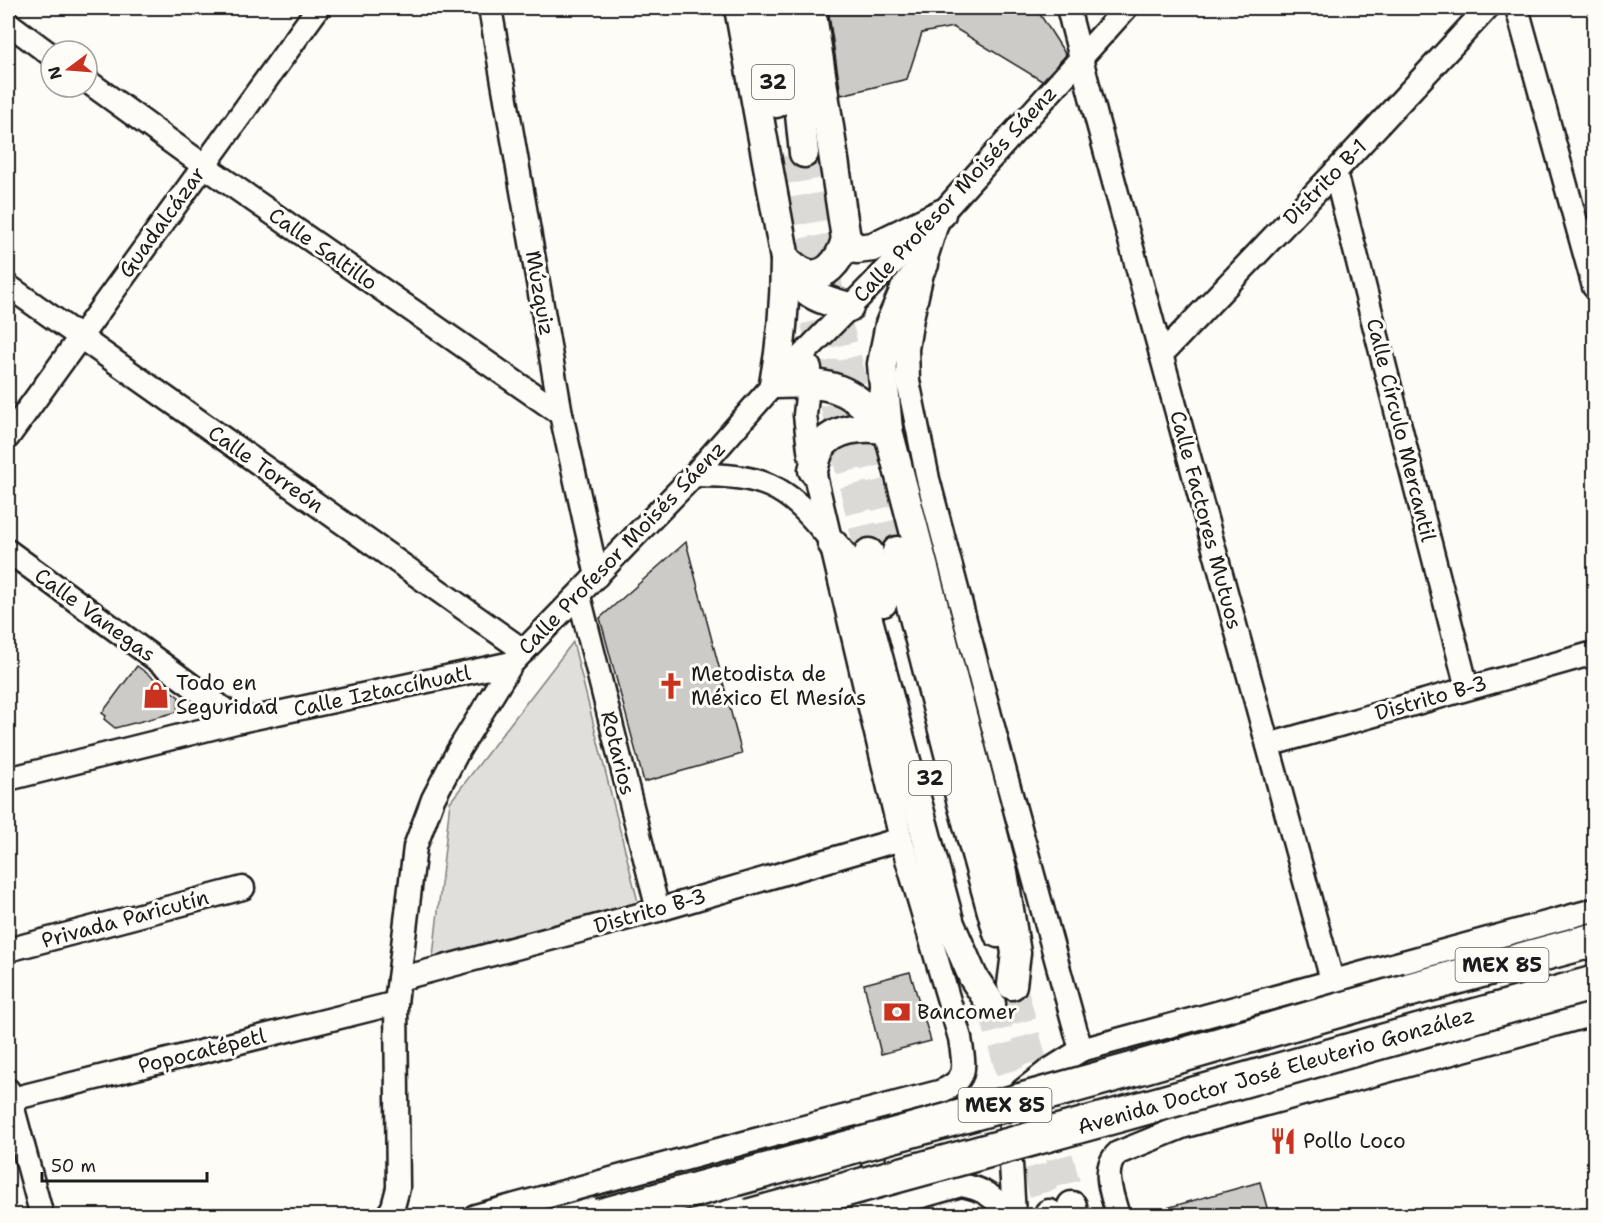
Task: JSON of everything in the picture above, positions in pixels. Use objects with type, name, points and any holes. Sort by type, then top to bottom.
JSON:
[{"type":"highway","name":"Avenida Doctor José Eleuterio González","points":[[600,1215],[1131,1070],[1409,990],[1594,940]]},
{"type":"highway","name":"Avenida Doctor José Eleuterio González","points":[[749,1215],[1594,983]]},
{"type":"main road","points":[[739,8],[785,259],[784,313],[774,384],[822,384],[846,391],[866,406],[888,430]]},
{"type":"main road","name":"32","points":[[761,8],[794,154],[789,8]]},
{"type":"main road","points":[[785,259],[802,273],[817,274],[839,260],[846,239],[811,8]]},
{"type":"main road","points":[[846,239],[857,249],[873,247],[941,213]]},
{"type":"main road","points":[[785,259],[801,287],[821,300],[849,307]]},
{"type":"main road","points":[[832,543],[845,556],[860,590],[950,924],[973,977],[1006,995],[1016,953],[1003,872],[888,430],[882,364],[890,324],[905,289],[924,264]]},
{"type":"main road","points":[[813,470],[820,449],[835,435],[847,430],[863,428],[888,430]]},
{"type":"main road","name":"32","points":[[897,551],[961,800],[1006,995]]},
{"type":"main road","name":"32","points":[[870,553],[1006,995]]},
{"type":"street","name":"Guadalcázar","points":[[8,437],[318,8]]},
{"type":"street","name":"Múzquiz","points":[[490,8],[561,414],[597,576]]},
{"type":"street","name":"Calle Factores Mutuos","points":[[1068,8],[1332,980]]},
{"type":"street","name":"Calle Profesor Moisés Sáenz","points":[[387,1215],[393,1207],[398,1188],[396,1003],[415,847],[433,799],[458,751],[518,657],[694,475],[774,384],[941,213],[1126,8]]},
{"type":"street","name":"Distrito B-1","points":[[1161,355],[1487,8]]},
{"type":"street","points":[[1517,8],[1585,209],[1594,287]]},
{"type":"street","points":[[8,23],[39,46]]},
{"type":"street","name":"Calle Saltillo","points":[[99,90],[203,165],[561,414]]},
{"type":"street","name":"Calle Círculo Mercantil","points":[[1335,172],[1467,688]]},
{"type":"street","points":[[941,213],[924,264],[907,349],[908,381],[928,479],[1081,1050]]},
{"type":"street","name":"Calle Torreón","points":[[8,286],[518,657]]},
{"type":"street","points":[[475,1215],[939,1092],[953,1087],[962,1076],[964,1062],[960,1038],[901,839],[808,450],[805,415],[807,383],[815,343]]},
{"type":"street","points":[[888,430],[928,479]]},
{"type":"street","points":[[694,475],[732,475],[767,483],[811,516],[832,543]]},
{"type":"street","name":"Calle Vanegas","points":[[8,551],[240,721]]},
{"type":"street","name":"Rotarios","points":[[579,596],[657,910]]},
{"type":"street","name":"Distrito B-3","points":[[1268,745],[1594,653]]},
{"type":"street","name":"Calle Iztaccíhuatl","points":[[8,779],[240,721],[518,657]]},
{"type":"street","name":"Distrito B-3","points":[[399,979],[657,910],[901,839]]},
{"type":"street","name":"Privada Paricutín","points":[[8,950],[243,888]]},
{"type":"street","points":[[1012,1215],[1011,1121],[1022,1091],[1049,1070],[1081,1050],[1594,910]]},
{"type":"street","name":"Popocatépetl","points":[[8,1096],[396,1003]]},
{"type":"street","points":[[1119,1215],[1109,1170],[1112,1158],[1118,1153],[1198,1123],[1594,1014]]},
{"type":"street","points":[[8,1096],[42,1215]]},
{"type":"street","points":[[872,1109],[868,1132],[870,1155],[877,1171],[894,1189],[913,1198]]},
{"type":"street","points":[[751,1140],[778,1146],[796,1166],[803,1192],[799,1215]]},
{"type":"street","points":[[853,1215],[962,1185],[980,1188],[1012,1215]]},
{"type":"shaded area","points":[[573,642],[638,902],[433,957],[450,802]]},
{"type":"building","points":[[828,8],[1036,8],[1066,55],[1042,81],[953,27],[922,33],[907,79],[841,95]]},
{"type":"building","name":"Metodista de México El Mesías","points":[[686,542],[742,754],[644,782],[600,618]]},
{"type":"building","points":[[137,666],[179,697],[177,712],[115,728],[104,719],[106,716],[102,713]]},
{"type":"building","name":"Bancomer","points":[[910,972],[931,1041],[881,1054],[864,984]]},
{"type":"building","points":[[1260,1182],[1269,1215],[1159,1215],[1159,1210]]},
{"type":"tunnel","points":[[804,153],[828,284],[897,551]]},
{"type":"tunnel","points":[[784,156],[813,314],[869,553]]},
{"type":"tunnel","points":[[1015,995],[1072,1206]]},
{"type":"tunnel","points":[[991,1004],[1049,1214]]},
{"type":"place","name":"Metodista de México El Mesías","points":[[671,686]]},
{"type":"place","name":"Todo en Seguridad","points":[[156,695]]},
{"type":"place","name":"Bancomer","points":[[897,1012]]},
{"type":"place","name":"Pollo Loco","points":[[1283,1141]]}]
